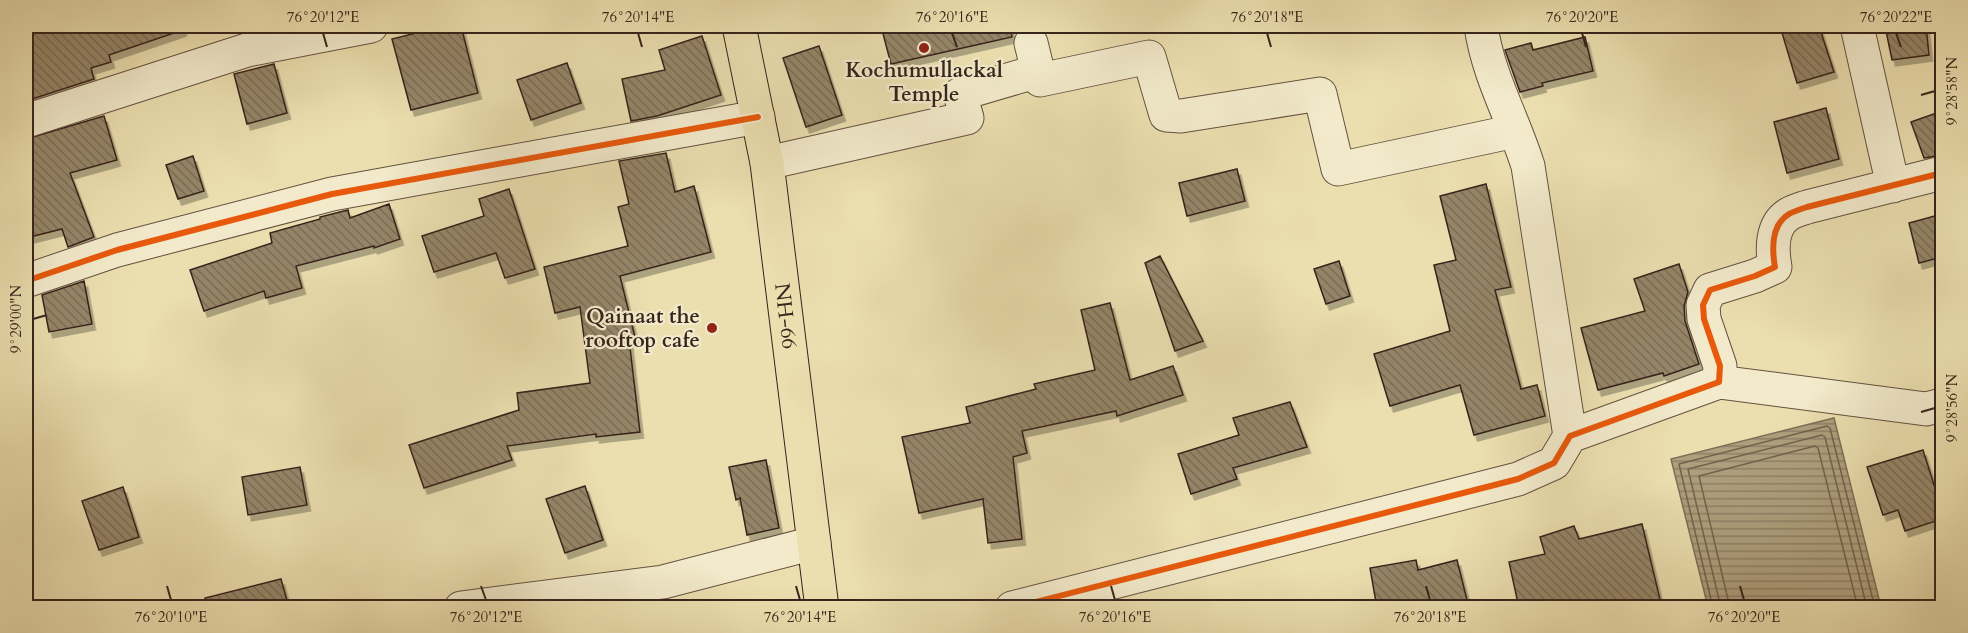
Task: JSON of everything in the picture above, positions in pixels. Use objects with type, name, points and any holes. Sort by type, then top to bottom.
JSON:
[{"type":"main road","name":"NH-66","points":[[739,26],[767,163],[822,608]]},
{"type":"street","points":[[26,121],[247,50],[371,26]]},
{"type":"street","points":[[1481,26],[1495,83],[1528,166],[1570,436]]},
{"type":"street","points":[[1857,26],[1893,186]]},
{"type":"street","points":[[767,163],[967,118],[960,94],[1034,57],[1040,80],[1149,57],[1166,115],[1181,116],[1320,94],[1338,169],[1515,131]]},
{"type":"street","points":[[26,281],[117,250],[332,194],[758,117]]},
{"type":"street","points":[[1719,382],[1720,366],[1704,319],[1703,305],[1710,291],[1775,267],[1772,246],[1779,225],[1787,215],[1807,207],[1942,173]]},
{"type":"street","points":[[1012,608],[1518,479],[1554,463],[1570,436],[1719,382],[1926,409],[1942,405]]},
{"type":"street","points":[[461,608],[663,582],[814,543]]},
{"type":"water","points":[[1834,418],[1881,607],[1708,607],[1671,459]]},
{"type":"building","points":[[26,26],[183,26],[183,30],[109,55],[111,62],[91,68],[94,79],[26,101]]},
{"type":"building","points":[[444,26],[461,26],[478,93],[411,110],[392,39]]},
{"type":"building","name":"Kochumullackal Temple","points":[[881,26],[1010,26],[1012,37],[891,64]]},
{"type":"building","points":[[1780,26],[1819,26],[1834,72],[1797,83]]},
{"type":"building","points":[[1885,26],[1926,26],[1929,55],[1892,60]]},
{"type":"building","points":[[702,36],[721,95],[657,116],[631,121],[622,79],[665,70],[659,50]]},
{"type":"building","points":[[1585,37],[1593,71],[1542,83],[1543,86],[1520,92],[1505,50],[1531,43],[1533,50]]},
{"type":"building","points":[[819,46],[842,115],[806,127],[783,58]]},
{"type":"building","points":[[567,63],[581,103],[531,120],[517,80]]},
{"type":"building","points":[[274,64],[287,113],[247,124],[234,74]]},
{"type":"building","points":[[1826,108],[1839,159],[1787,173],[1774,122]]},
{"type":"building","points":[[1942,111],[1942,155],[1924,158],[1911,122]]},
{"type":"building","points":[[104,116],[117,160],[70,173],[94,237],[68,247],[62,229],[26,238],[26,139]]},
{"type":"building","points":[[666,153],[675,192],[694,186],[711,252],[620,276],[635,337],[629,339],[640,432],[596,437],[596,434],[507,446],[512,460],[424,488],[409,445],[519,410],[517,393],[590,383],[580,307],[555,313],[544,267],[628,246],[618,207],[629,204],[619,161]]},
{"type":"building","points":[[193,156],[204,191],[178,199],[166,165]]},
{"type":"building","points":[[1237,169],[1245,201],[1187,216],[1179,183]]},
{"type":"building","points":[[1486,184],[1511,287],[1495,290],[1521,389],[1537,385],[1545,416],[1474,435],[1460,385],[1390,406],[1374,354],[1450,331],[1434,265],[1456,260],[1440,196]]},
{"type":"building","points":[[509,189],[535,269],[505,278],[496,253],[434,272],[422,236],[484,216],[479,199]]},
{"type":"building","points":[[389,204],[400,239],[374,248],[374,246],[296,266],[302,288],[266,298],[264,291],[204,311],[190,270],[272,243],[270,233],[348,210],[350,218]]},
{"type":"building","points":[[1942,214],[1942,257],[1919,263],[1909,223]]},
{"type":"building","points":[[1160,256],[1203,341],[1175,351],[1145,263]]},
{"type":"building","points":[[1339,261],[1350,296],[1326,304],[1314,269]]},
{"type":"building","points":[[1679,264],[1688,292],[1684,306],[1685,321],[1699,364],[1664,376],[1663,373],[1598,390],[1581,328],[1645,311],[1634,279]]},
{"type":"building","points":[[84,281],[92,324],[49,332],[42,295]]},
{"type":"building","points":[[1110,303],[1130,380],[1173,366],[1183,395],[1117,416],[1116,411],[1022,431],[1027,453],[1013,457],[1022,539],[988,543],[983,499],[919,513],[902,437],[970,423],[966,407],[1036,389],[1034,384],[1095,370],[1081,310]]},
{"type":"building","points":[[1290,402],[1307,447],[1233,468],[1237,479],[1191,494],[1178,454],[1239,435],[1233,418]]},
{"type":"building","points":[[1923,450],[1942,510],[1942,519],[1905,531],[1898,510],[1883,515],[1867,467]]},
{"type":"building","points":[[766,460],[779,528],[747,535],[740,498],[736,500],[729,467]]},
{"type":"building","points":[[300,467],[307,505],[248,515],[242,477]]},
{"type":"building","points":[[585,486],[603,540],[565,553],[546,499]]},
{"type":"building","points":[[123,487],[139,537],[99,550],[82,501]]},
{"type":"building","points":[[1642,524],[1662,608],[1519,608],[1509,562],[1545,554],[1540,537],[1574,526],[1579,539]]},
{"type":"building","points":[[1416,560],[1418,570],[1457,560],[1469,608],[1377,608],[1370,568]]},
{"type":"building","points":[[281,579],[289,608],[206,608],[205,598]]},
{"type":"cycle path","points":[[26,281],[117,250],[332,194],[758,117]]},
{"type":"cycle path","points":[[1012,608],[1518,479],[1554,463],[1570,436],[1719,382],[1720,366],[1704,319],[1703,305],[1710,290],[1755,276],[1775,267],[1774,238],[1779,225],[1789,214],[1807,207],[1942,173]]},
{"type":"place","name":"Kochumullackal Temple","points":[[924,48]]},
{"type":"place","name":"Qainaat the rooftop cafe","points":[[712,328]]}]
